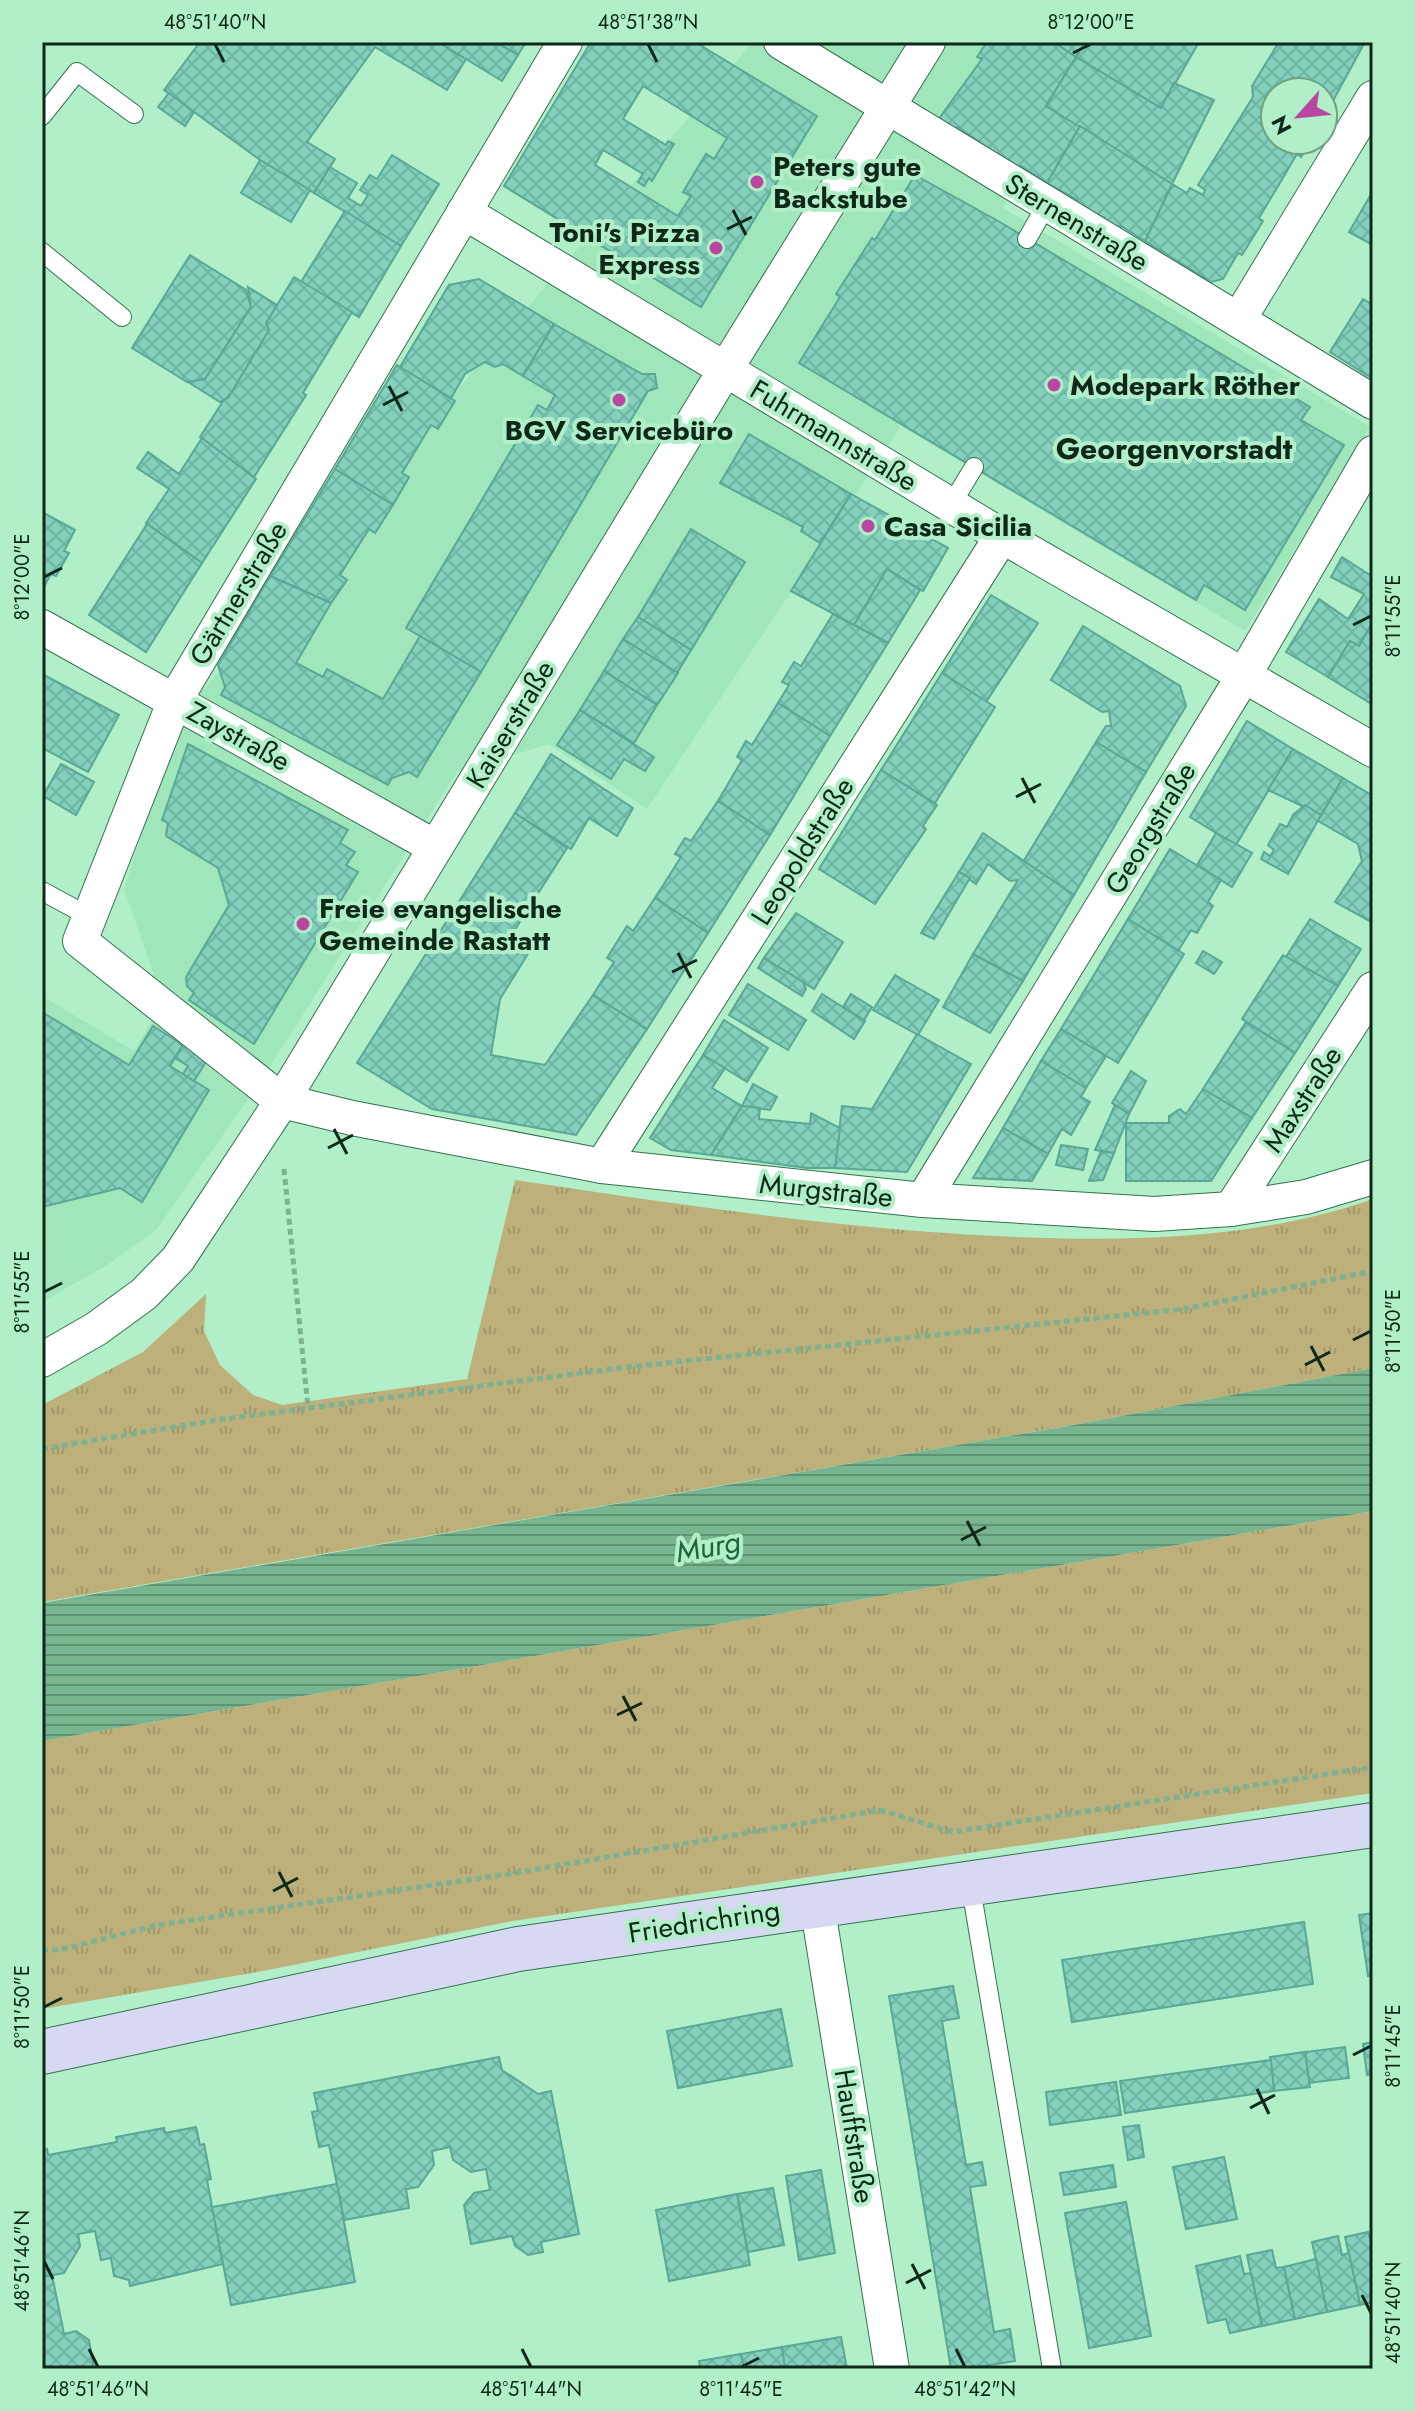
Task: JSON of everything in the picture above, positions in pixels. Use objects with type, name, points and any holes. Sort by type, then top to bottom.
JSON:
[{"type":"main road","name":"Friedrichring","points":[[42,2052],[518,1949],[1373,1825]]},
{"type":"street","name":"Gärtnerstraße","points":[[282,1101],[80,941],[175,700],[565,42]]},
{"type":"street","name":"Sternenstraße","points":[[781,42],[1373,402]]},
{"type":"street","name":"Kaiserstraße","points":[[42,1360],[96,1329],[144,1294],[178,1259],[282,1101],[725,370],[928,42]]},
{"type":"street","points":[[1239,319],[1373,98]]},
{"type":"street","name":"Fuhrmannstraße","points":[[464,212],[1002,536],[1373,750]]},
{"type":"street","name":"Georgstraße","points":[[923,1200],[1244,675],[1373,453]]},
{"type":"street","name":"Leopoldstraße","points":[[602,1166],[1002,536]]},
{"type":"street","name":"Zaystraße","points":[[42,627],[435,847]]},
{"type":"street","name":"Maxstraße","points":[[1231,1209],[1373,989]]},
{"type":"street","name":"Murgstraße","points":[[282,1101],[352,1118],[602,1166],[923,1200],[1154,1214],[1231,1209],[1306,1197],[1373,1177]]},
{"type":"street","name":"Hauffstraße","points":[[817,1904],[892,2369]]},
{"type":"lane","points":[[42,116],[77,72],[134,114]]},
{"type":"lane","points":[[1027,239],[1047,204]]},
{"type":"lane","points":[[42,252],[122,317]]},
{"type":"lane","points":[[951,505],[974,467]]},
{"type":"lane","points":[[42,891],[90,917]]},
{"type":"lane","points":[[970,1882],[1052,2369]]},
{"type":"path","points":[[285,1169],[308,1408]]},
{"type":"path","points":[[42,1449],[308,1408],[643,1365],[1184,1309],[1373,1271]]},
{"type":"path","points":[[42,1950],[59,1950],[158,1925],[509,1874],[880,1810],[952,1832],[1373,1767]]},
{"type":"shaded area","points":[[753,42],[1107,42],[1003,208],[1370,427],[1245,631],[901,426],[647,809],[549,744],[457,772],[258,1085],[156,1230],[107,1265],[42,1302],[42,996],[134,1051],[163,1001],[124,889],[175,731],[198,696]]},
{"type":"green space","points":[[515,1180],[815,1221],[1043,1238],[1139,1238],[1234,1231],[1327,1213],[1373,1199],[1373,1368],[1085,1423],[42,1602],[42,1405],[143,1352],[206,1294],[204,1331],[220,1365],[253,1395],[282,1405],[467,1379]]},
{"type":"green space","points":[[1373,1511],[1373,1793],[513,1921],[263,1971],[42,2009],[42,1741]]},
{"type":"water","name":"Murg","points":[[1373,1368],[1373,1511],[42,1741],[42,1603],[1085,1423]]},
{"type":"building","points":[[200,42],[438,42],[466,59],[447,90],[375,47],[307,142],[335,159],[314,193],[260,160],[164,90]]},
{"type":"building","points":[[438,42],[496,42],[518,55],[502,81]]},
{"type":"building","points":[[496,42],[526,42],[518,55]]},
{"type":"building","points":[[591,42],[695,42],[817,116],[701,307],[504,186]],"holes":[[[643,86],[727,138],[714,159],[706,154],[683,192],[691,196],[678,216],[595,165],[603,150],[643,174],[638,182],[644,186],[649,178],[652,181],[674,144],[668,141],[666,145],[623,119]]]},
{"type":"building","points":[[987,42],[1054,42],[1076,57],[1046,106],[1080,126],[1047,183],[1021,166],[1019,170],[958,127],[955,131],[938,120],[982,59],[977,57]]},
{"type":"building","points":[[1054,42],[1085,42],[1076,57]]},
{"type":"building","points":[[1085,42],[1199,42],[1161,108],[1076,57]]},
{"type":"building","points":[[1279,42],[1365,42],[1339,90],[1339,76],[1259,76],[1259,156],[1296,156],[1259,218],[1263,221],[1242,255],[1238,253],[1223,279],[1211,282],[1145,241],[1172,184],[1187,193],[1190,188],[1203,195],[1205,190],[1198,185],[1253,97],[1252,86]]},
{"type":"building","points":[[1076,57],[1161,108],[1174,83],[1214,100],[1172,184],[1046,106]]},
{"type":"building","points":[[169,93],[194,112],[185,126],[158,107]]},
{"type":"building","points":[[1080,126],[1172,184],[1145,241],[1121,226],[1119,230],[1103,221],[1105,218],[1075,204],[1077,200],[1047,183]]},
{"type":"building","points":[[392,155],[439,184],[401,246],[314,193],[330,167],[357,183],[348,198],[361,206],[368,195],[360,190],[370,175],[377,179]]},
{"type":"building","points":[[260,160],[310,190],[291,222],[241,193]]},
{"type":"building","name":"Modepark Röther","points":[[915,175],[1310,407],[1301,420],[1344,445],[1245,610],[1204,585],[1196,600],[799,363],[840,297],[836,294],[872,238],[875,240]]},
{"type":"building","points":[[1373,191],[1373,245],[1349,232]]},
{"type":"building","points":[[345,211],[401,246],[359,317],[301,282]]},
{"type":"building","points":[[190,255],[246,290],[251,307],[205,379],[187,382],[132,348]]},
{"type":"building","points":[[294,277],[352,312],[303,393],[306,395],[254,477],[200,437],[269,330],[266,323]]},
{"type":"building","points":[[479,279],[554,324],[523,376],[503,364],[495,367],[485,362],[465,374],[451,398],[400,367],[449,285]]},
{"type":"building","points":[[248,287],[277,305],[266,323],[269,330],[228,398],[220,402],[188,382],[205,379],[251,307]]},
{"type":"building","points":[[1363,299],[1373,305],[1373,379],[1330,352]]},
{"type":"building","points":[[554,324],[642,374],[655,374],[657,388],[648,391],[481,672],[406,628],[538,405],[547,410],[555,395],[523,376]]},
{"type":"building","points":[[397,365],[455,401],[438,429],[431,425],[402,473],[409,477],[393,505],[335,469]]},
{"type":"building","points":[[749,434],[851,494],[820,543],[801,531],[803,527],[720,483]]},
{"type":"building","points":[[202,438],[256,479],[202,563],[146,523],[169,489],[137,468],[148,452],[179,474]]},
{"type":"building","points":[[335,469],[393,505],[375,533],[369,529],[340,575],[347,580],[331,603],[270,576]]},
{"type":"building","points":[[851,494],[948,548],[923,591],[887,569],[854,625],[791,591]]},
{"type":"building","points":[[42,512],[75,530],[64,551],[69,553],[56,576],[51,574],[42,590]]},
{"type":"building","points":[[147,524],[202,563],[146,652],[89,615]]},
{"type":"building","points":[[691,529],[745,562],[691,650],[638,617]]},
{"type":"building","points":[[1342,557],[1373,577],[1373,622],[1359,646],[1350,641],[1328,677],[1286,652],[1319,599],[1348,619],[1364,594],[1331,577]]},
{"type":"building","points":[[887,569],[920,590],[888,643],[854,625]]},
{"type":"building","points":[[270,576],[331,603],[296,663],[323,677],[327,669],[383,699],[420,636],[481,672],[417,777],[409,772],[392,778],[388,785],[221,695],[225,687],[218,665]]},
{"type":"building","points":[[991,595],[1038,623],[986,702],[942,673]]},
{"type":"building","points":[[833,614],[888,643],[830,736],[778,703],[789,685],[782,682],[794,662],[801,666]]},
{"type":"building","points":[[638,617],[691,650],[677,673],[623,639]]},
{"type":"building","points":[[1083,626],[1180,686],[1186,706],[1146,772],[1096,742],[1106,726],[1111,726],[1109,711],[1102,712],[1051,680]]},
{"type":"building","points":[[1369,629],[1373,631],[1373,705],[1328,677],[1350,641],[1359,646]]},
{"type":"building","points":[[623,639],[678,673],[657,705],[604,671]]},
{"type":"building","points":[[604,671],[657,705],[634,743],[580,710]]},
{"type":"building","points":[[942,673],[995,707],[935,803],[881,770]]},
{"type":"building","points":[[42,674],[119,715],[88,772],[42,748]]},
{"type":"building","points":[[778,703],[830,736],[770,835],[718,801],[742,760],[737,757],[746,741],[752,745]]},
{"type":"building","points":[[580,710],[654,757],[645,771],[624,759],[611,779],[557,745]]},
{"type":"building","points":[[1247,721],[1293,749],[1236,845],[1190,817]]},
{"type":"building","points":[[1096,742],[1146,772],[1074,895],[1023,862]]},
{"type":"building","points":[[188,744],[348,830],[340,843],[355,852],[346,865],[358,872],[254,1044],[189,1000],[194,993],[187,986],[186,977],[229,905],[218,868],[166,836],[168,823],[162,820]]},
{"type":"building","points":[[1293,749],[1343,778],[1321,815],[1268,790]]},
{"type":"building","points":[[551,754],[633,808],[617,836],[589,818],[571,849],[515,813]]},
{"type":"building","points":[[61,764],[94,782],[76,815],[43,796]]},
{"type":"building","points":[[881,770],[937,805],[923,826],[926,829],[875,904],[819,869]]},
{"type":"building","points":[[1343,778],[1373,796],[1373,923],[1335,902],[1362,861],[1358,844],[1318,821]]},
{"type":"building","points":[[718,801],[770,835],[708,933],[655,898],[681,857],[675,854],[685,838],[691,841]]},
{"type":"building","points":[[1305,805],[1321,815],[1288,874],[1261,859],[1264,852],[1270,856],[1274,850],[1268,845],[1280,824],[1287,827],[1293,815]]},
{"type":"building","points":[[515,813],[567,848],[509,939],[529,952],[500,999],[491,1055],[545,1065],[593,995],[647,1029],[576,1135],[432,1109],[357,1063]]},
{"type":"building","points":[[983,833],[1074,895],[1023,981],[973,954],[1018,880],[1010,881],[988,864],[976,884],[959,872]]},
{"type":"building","points":[[1216,833],[1252,853],[1232,887],[1197,865]]},
{"type":"building","points":[[1170,849],[1221,880],[1208,902],[1213,906],[1197,933],[1191,930],[1178,951],[1128,919]]},
{"type":"building","points":[[959,872],[970,878],[934,939],[921,933]]},
{"type":"building","points":[[655,898],[708,933],[647,1029],[593,995],[614,962],[607,958],[627,926],[633,931]]},
{"type":"building","points":[[796,913],[843,942],[814,989],[764,958]]},
{"type":"building","points":[[1128,919],[1184,954],[1118,1063],[1061,1029]]},
{"type":"building","points":[[1310,919],[1361,949],[1338,986],[1286,957]]},
{"type":"building","points":[[1203,951],[1222,962],[1214,974],[1196,963]]},
{"type":"building","points":[[973,954],[1023,981],[990,1033],[943,1007]]},
{"type":"building","points":[[1283,955],[1338,986],[1295,1053],[1242,1019]]},
{"type":"building","points":[[764,958],[803,982],[806,989],[802,996],[758,968]]},
{"type":"building","points":[[895,975],[939,1000],[918,1035],[873,1010]]},
{"type":"building","points":[[748,984],[806,1020],[788,1050],[729,1015]]},
{"type":"building","points":[[822,994],[865,1021],[854,1039],[812,1011]]},
{"type":"building","points":[[851,994],[872,1007],[864,1020],[843,1007]]},
{"type":"building","points":[[42,1012],[129,1065],[153,1026],[183,1045],[170,1066],[209,1090],[142,1202],[120,1188],[42,1207]]},
{"type":"building","points":[[724,1020],[768,1048],[747,1082],[703,1055]]},
{"type":"building","points":[[1246,1022],[1295,1053],[1252,1118],[1203,1089]]},
{"type":"building","points":[[1061,1029],[1106,1056],[1086,1088],[1041,1061]]},
{"type":"building","points":[[917,1034],[971,1064],[907,1172],[835,1168],[842,1106],[872,1109]]},
{"type":"building","points":[[183,1045],[207,1060],[194,1081],[183,1074],[188,1066],[175,1058]]},
{"type":"building","points":[[703,1055],[725,1068],[712,1088],[742,1106],[711,1155],[671,1150],[650,1138]]},
{"type":"building","points":[[1041,1061],[1086,1088],[1081,1097],[1090,1102],[1071,1135],[1062,1129],[1048,1154],[1003,1128]]},
{"type":"building","points":[[1131,1071],[1146,1081],[1129,1114],[1112,1103]]},
{"type":"building","points":[[753,1084],[777,1097],[770,1110],[742,1106]]},
{"type":"building","points":[[1203,1089],[1252,1118],[1211,1181],[1126,1181],[1126,1123],[1169,1123],[1169,1116],[1180,1109],[1186,1114]]},
{"type":"building","points":[[1115,1105],[1129,1114],[1114,1153],[1095,1150]]},
{"type":"building","points":[[742,1106],[760,1108],[759,1119],[810,1124],[811,1113],[840,1128],[835,1168],[807,1168],[711,1155]]},
{"type":"building","points":[[1003,1128],[1048,1154],[1032,1181],[973,1178]]},
{"type":"building","points":[[1061,1145],[1088,1149],[1083,1170],[1056,1165]]},
{"type":"building","points":[[1101,1151],[1114,1153],[1103,1180],[1089,1181]]},
{"type":"building","points":[[1373,1913],[1373,1975],[1368,1976],[1359,1915]]},
{"type":"building","points":[[1304,1922],[1313,1984],[1072,2022],[1062,1960]]},
{"type":"building","points":[[953,1986],[959,2018],[942,2021],[966,2165],[982,2162],[986,2185],[970,2187],[994,2332],[1010,2329],[1015,2361],[966,2369],[951,2369],[889,1996]]},
{"type":"building","points":[[781,2009],[792,2066],[678,2088],[667,2031]]},
{"type":"building","points":[[1373,2042],[1373,2074],[1367,2075],[1363,2044]]},
{"type":"building","points":[[1345,2047],[1349,2078],[1309,2083],[1305,2052]]},
{"type":"building","points":[[1305,2052],[1310,2087],[1274,2091],[1270,2057]]},
{"type":"building","points":[[499,2057],[502,2070],[538,2094],[551,2091],[579,2234],[541,2242],[543,2252],[528,2255],[515,2246],[512,2236],[471,2244],[464,2205],[474,2193],[490,2190],[486,2169],[471,2172],[453,2160],[450,2147],[432,2151],[434,2165],[418,2187],[406,2189],[409,2208],[344,2220],[329,2145],[319,2147],[312,2112],[318,2111],[314,2093]]},
{"type":"building","points":[[1271,2060],[1274,2091],[1125,2113],[1120,2081]]},
{"type":"building","points":[[1116,2082],[1121,2115],[1050,2125],[1046,2092]]},
{"type":"building","points":[[1139,2125],[1144,2157],[1128,2160],[1123,2127]]},
{"type":"building","points":[[196,2127],[200,2145],[204,2144],[211,2179],[207,2180],[223,2264],[130,2286],[129,2280],[114,2276],[111,2258],[101,2260],[95,2231],[78,2234],[80,2246],[64,2273],[42,2277],[42,2151],[47,2149],[48,2155],[117,2142],[116,2137],[164,2128],[165,2133]]},
{"type":"building","points":[[1224,2157],[1237,2219],[1186,2229],[1173,2167]]},
{"type":"building","points":[[1113,2165],[1116,2187],[1064,2195],[1060,2173]]},
{"type":"building","points":[[821,2170],[835,2253],[799,2260],[786,2176]]},
{"type":"building","points":[[337,2184],[355,2282],[231,2305],[212,2207]]},
{"type":"building","points":[[773,2188],[784,2245],[748,2252],[737,2194]]},
{"type":"building","points":[[737,2194],[750,2265],[669,2281],[656,2210]]},
{"type":"building","points":[[1126,2202],[1151,2336],[1089,2348],[1065,2213]]},
{"type":"building","points":[[1368,2232],[1373,2248],[1373,2302],[1360,2305],[1345,2237]]},
{"type":"building","points":[[1338,2236],[1342,2255],[1349,2253],[1360,2305],[1327,2312],[1312,2242]]},
{"type":"building","points":[[1272,2250],[1276,2268],[1284,2267],[1295,2319],[1262,2326],[1247,2255]]},
{"type":"building","points":[[1240,2256],[1244,2274],[1251,2273],[1262,2326],[1230,2333],[1226,2319],[1208,2323],[1196,2266]]},
{"type":"building","points":[[1316,2259],[1327,2312],[1295,2319],[1284,2267]]},
{"type":"building","points":[[52,2275],[64,2334],[76,2331],[89,2340],[94,2369],[42,2369],[42,2277]]},
{"type":"building","points":[[841,2337],[847,2369],[785,2369],[782,2347]]},
{"type":"building","points":[[782,2347],[785,2369],[744,2369],[741,2354]]},
{"type":"building","points":[[741,2354],[744,2369],[700,2369],[699,2361]]},
{"type":"place","name":"Peters gute Backstube","points":[[757,182]]},
{"type":"place","name":"Toni's Pizza Express","points":[[716,248]]},
{"type":"place","name":"Modepark Röther","points":[[1054,385]]},
{"type":"place","name":"BGV Servicebüro","points":[[619,400]]},
{"type":"place","name":"Casa Sicilia","points":[[868,526]]},
{"type":"place","name":"Freie evangelische Gemeinde Rastatt","points":[[303,924]]},
{"type":"district","name":"Georgenvorstadt","points":[[1174,449]]}]
